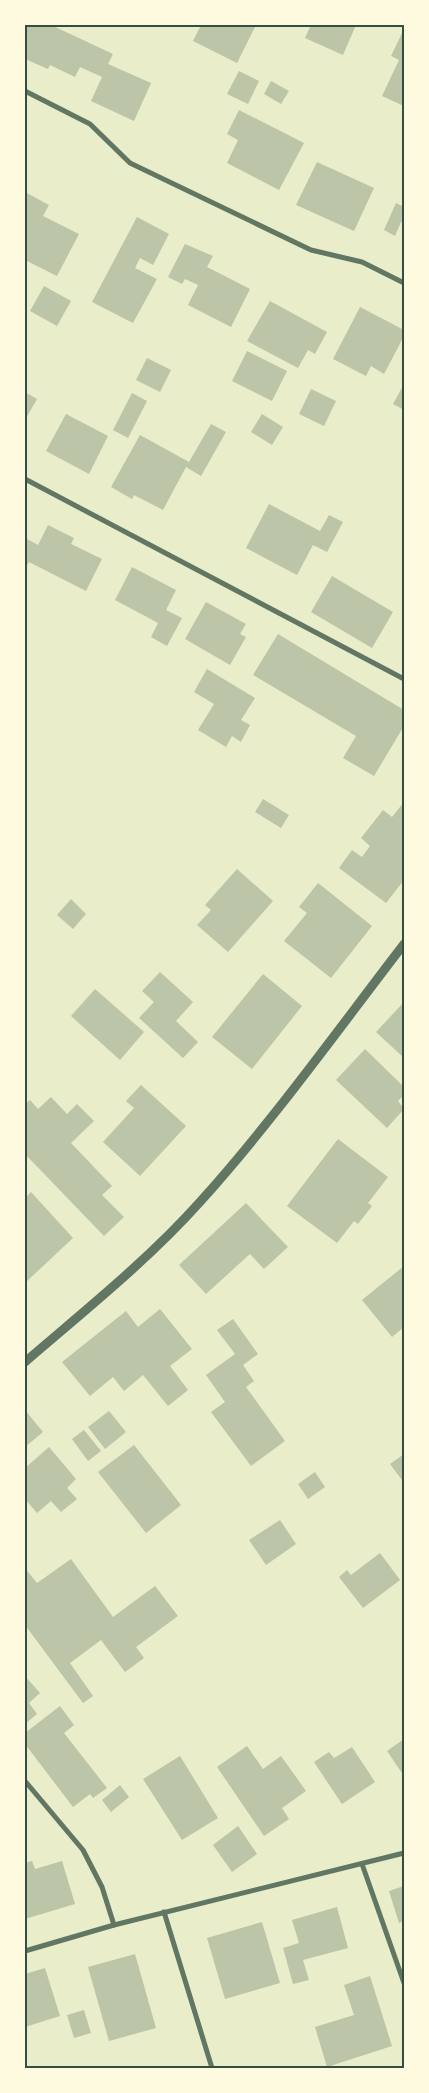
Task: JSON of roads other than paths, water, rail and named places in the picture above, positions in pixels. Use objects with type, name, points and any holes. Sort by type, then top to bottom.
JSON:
[{"type":"street","points":[[25,91],[90,124],[130,163],[311,250],[362,262],[404,284]]},
{"type":"street","points":[[25,479],[404,679]]},
{"type":"street","points":[[25,1362],[118,1281],[198,1204],[260,1132],[404,944]]},
{"type":"street","points":[[25,1781],[83,1850],[102,1887],[114,1924]]},
{"type":"street","points":[[25,1950],[114,1924],[362,1864],[404,1852]]},
{"type":"street","points":[[362,1864],[404,1984]]},
{"type":"street","points":[[164,1912],[212,2068]]}]
